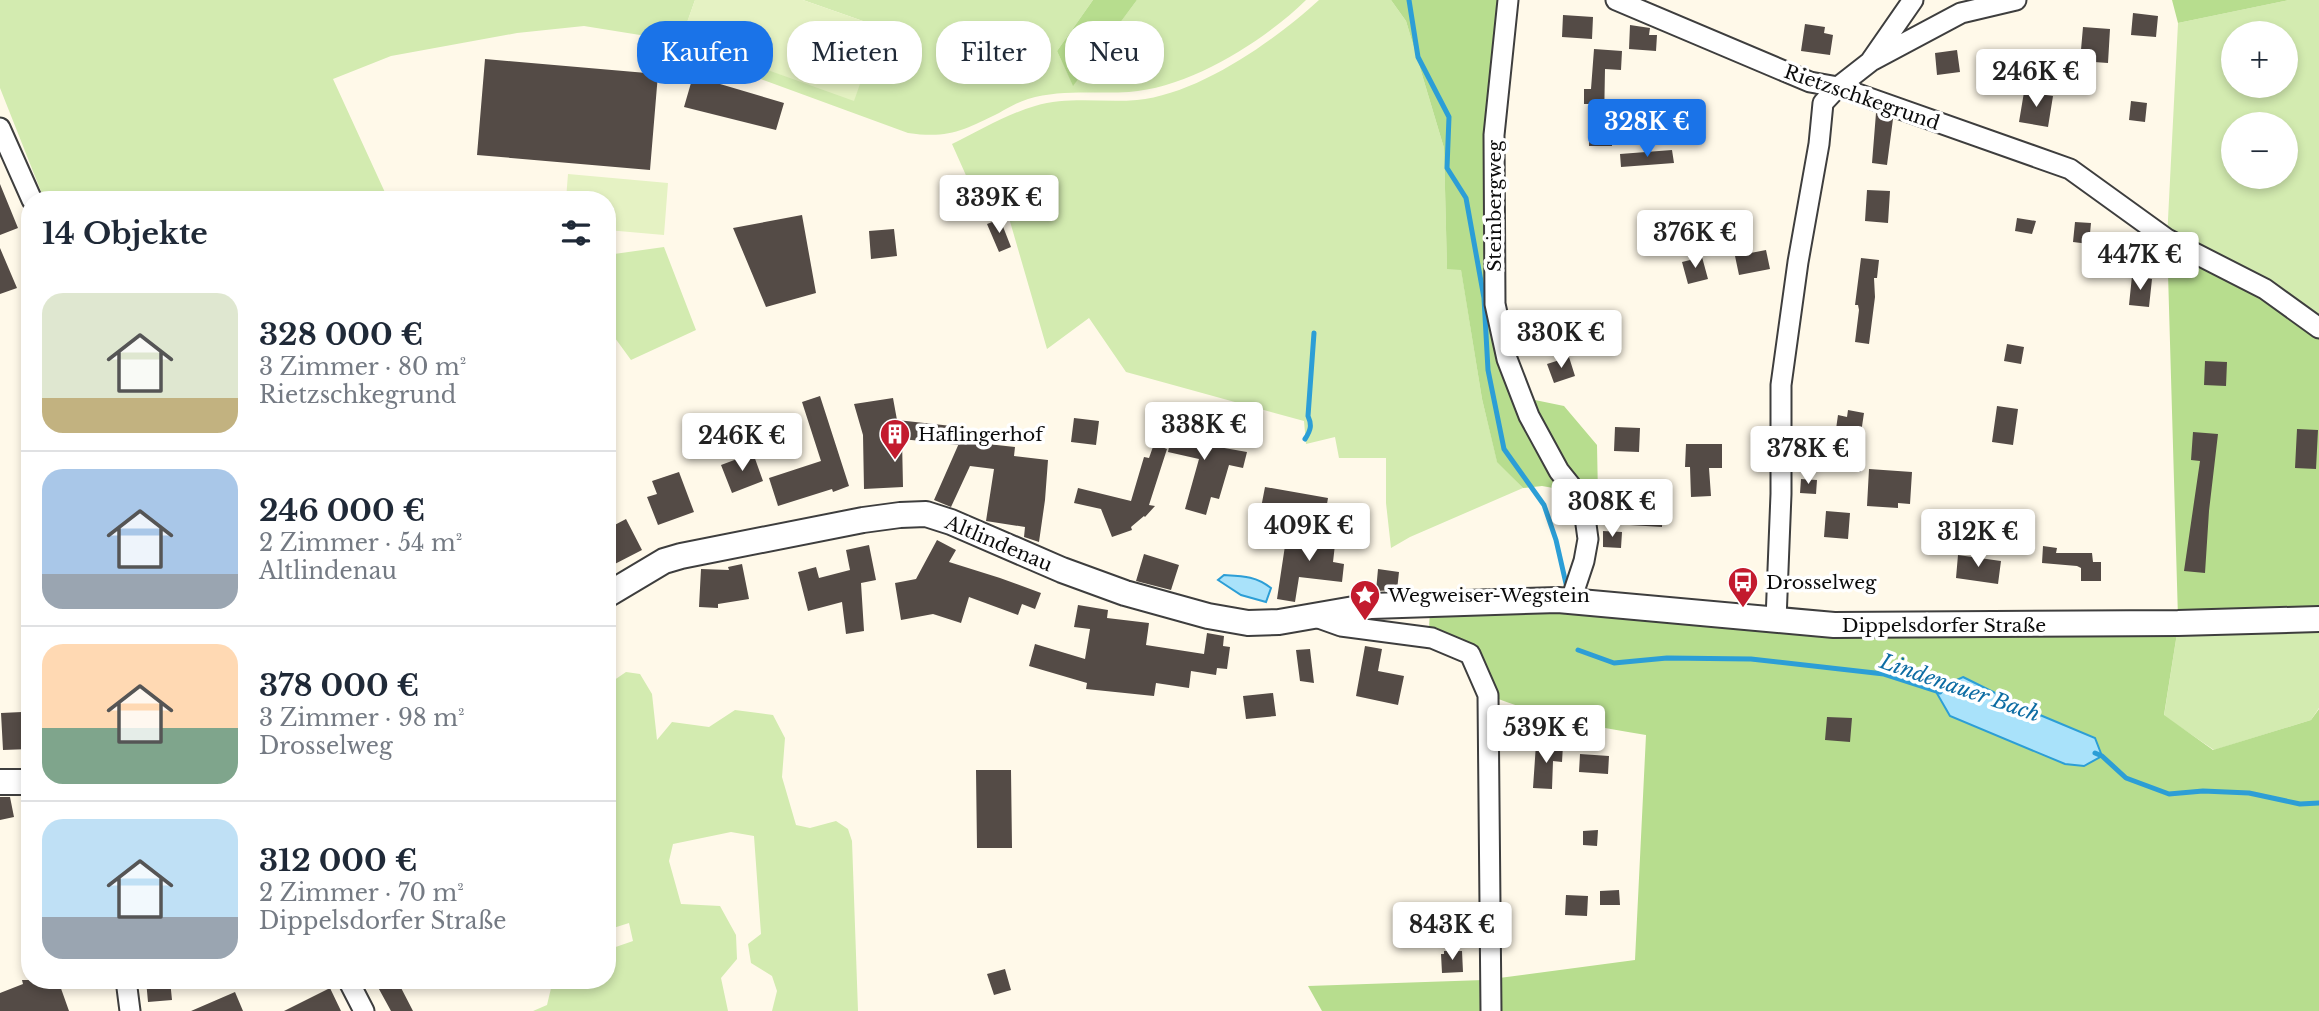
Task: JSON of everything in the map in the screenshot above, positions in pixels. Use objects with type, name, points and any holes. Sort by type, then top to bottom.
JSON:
[{"type":"street","name":"Steinbergweg","points":[[1508,0],[1494,135],[1495,304],[1507,359],[1529,416],[1584,510],[1588,539],[1571,600]]},
{"type":"street","name":"Rietzschkegrund","points":[[1616,0],[1810,82],[1838,87],[2070,169],[2167,239],[2265,289],[2319,328]]},
{"type":"street","points":[[1870,62],[1913,0]]},
{"type":"street","points":[[1776,620],[1781,494],[1781,385],[1823,103],[1838,87],[1870,62],[1961,13],[2016,0]]},
{"type":"street","points":[[0,128],[28,191]]},
{"type":"street","name":"Altlindenau","points":[[616,590],[664,561],[681,556],[863,520],[926,514],[1125,593],[1248,623],[1279,622],[1371,606],[1571,600]]},
{"type":"street","name":"Dippelsdorfer Straße","points":[[1571,600],[1833,625],[2267,622],[2319,619]]},
{"type":"street","name":"Altlindenau","points":[[1312,616],[1341,626],[1432,638],[1470,654],[1488,695],[1491,1011]]},
{"type":"street","points":[[0,782],[21,782]]},
{"type":"street","points":[[127,989],[130,1011]]},
{"type":"street","points":[[353,989],[364,1011]]},
{"type":"green space","points":[[0,0],[695,0],[688,21],[637,21],[637,35],[584,26],[517,33],[391,56],[333,79],[384,191],[41,191],[0,88]]},
{"type":"green space","points":[[695,0],[803,0],[863,21],[787,21],[787,77],[773,72],[773,21],[687,21]]},
{"type":"green space","points":[[803,0],[1093,0],[1078,21],[1065,21],[1065,40],[1057,51],[1065,68],[1065,84],[1073,85],[1164,84],[1164,21],[1121,21],[1137,0],[1306,0],[1247,47],[1176,82],[1129,92],[1040,96],[956,132],[935,135],[908,133],[773,84],[773,34],[787,33],[787,84],[922,84],[922,21],[863,21]]},
{"type":"green space","points":[[1093,0],[1137,0],[1121,21],[1078,21]]},
{"type":"green space","points":[[1319,0],[1391,0],[1406,21],[1444,148],[1447,268],[1461,269],[1482,399],[1497,461],[1523,488],[1410,537],[1391,548],[1386,503],[1386,458],[1339,458],[1335,437],[1306,444],[1304,421],[1126,372],[1089,318],[1047,349],[1009,218],[981,209],[952,144],[1035,106],[1073,100],[1137,100],[1185,88],[1210,77],[1258,48]]},
{"type":"green space","points":[[1391,0],[1506,0],[1492,304],[1520,397],[1564,406],[1597,445],[1598,496],[1542,486],[1523,488],[1497,462],[1482,399],[1461,270],[1447,269],[1444,148],[1406,21]]},
{"type":"green space","points":[[2172,0],[2289,0],[2178,23]]},
{"type":"green space","points":[[2289,0],[2319,0],[2319,328],[2167,239],[2178,23]]},
{"type":"green space","points":[[1065,40],[1065,68],[1057,51]]},
{"type":"green space","points":[[807,84],[860,84],[854,101]]},
{"type":"green space","points":[[568,174],[668,183],[664,235],[616,231],[616,191],[567,191]]},
{"type":"green space","points":[[2167,239],[2319,328],[2319,613],[2178,618]]},
{"type":"green space","points":[[664,247],[696,330],[631,360],[616,339],[616,254]]},
{"type":"green space","points":[[1559,607],[2178,627],[2164,715],[2213,750],[2311,720],[2319,709],[2319,1011],[1322,1011],[1308,986],[1484,980],[1635,960],[1646,735],[1566,720],[1488,695],[1475,649],[1429,628],[1430,610]]},
{"type":"green space","points":[[2319,623],[2319,708],[2311,720],[2214,750],[2164,716],[2178,627]]},
{"type":"green space","points":[[626,672],[640,674],[652,694],[657,740],[672,722],[709,727],[735,710],[773,715],[785,738],[782,777],[796,825],[810,828],[836,821],[848,829],[852,841],[858,1011],[772,1011],[777,991],[772,976],[751,963],[748,944],[761,934],[754,836],[731,832],[673,844],[669,861],[681,904],[720,906],[736,935],[737,959],[721,978],[728,1011],[533,1011],[547,1005],[551,989],[616,989],[616,947],[633,941],[629,923],[616,927],[616,679]]},
{"type":"water","points":[[1224,575],[1249,577],[1265,584],[1271,588],[1266,602],[1241,595],[1218,580]]},
{"type":"water","points":[[1963,677],[2040,715],[2095,738],[2102,756],[2084,766],[2065,764],[1950,716],[1935,690]]},
{"type":"building","points":[[2133,13],[2158,16],[2156,37],[2131,35]]},
{"type":"building","points":[[1563,15],[1593,17],[1592,39],[1562,37]]},
{"type":"building","points":[[1805,24],[1825,27],[1824,33],[1833,35],[1830,55],[1801,51]]},
{"type":"building","points":[[1630,25],[1650,28],[1649,35],[1657,35],[1656,51],[1629,49]]},
{"type":"building","points":[[2083,27],[2110,29],[2108,63],[2080,61]]},
{"type":"building","points":[[1594,49],[1622,51],[1621,70],[1605,69],[1604,123],[1613,123],[1612,146],[1589,146],[1590,104],[1584,104],[1584,89],[1591,89]]},
{"type":"building","points":[[1957,50],[1960,72],[1937,75],[1935,53]]},
{"type":"building","points":[[485,59],[637,72],[637,84],[657,84],[650,170],[477,155]]},
{"type":"building","points":[[691,84],[720,84],[784,103],[776,130],[684,107]]},
{"type":"building","points":[[2024,92],[2053,96],[2048,127],[2019,122]]},
{"type":"building","points":[[2131,101],[2147,103],[2145,122],[2129,120]]},
{"type":"building","points":[[1876,113],[1893,119],[1887,165],[1872,163]]},
{"type":"building","points":[[1672,150],[1674,163],[1621,167],[1620,154]]},
{"type":"building","points":[[0,184],[18,228],[0,235]]},
{"type":"building","points":[[1867,190],[1890,191],[1888,223],[1865,221]]},
{"type":"building","points":[[802,215],[816,293],[766,307],[733,228]]},
{"type":"building","points":[[2017,218],[2036,221],[2032,234],[2015,231]]},
{"type":"building","points":[[1000,219],[1011,247],[999,252],[987,224]]},
{"type":"building","points":[[2075,222],[2091,223],[2089,244],[2073,242]]},
{"type":"building","points":[[894,229],[897,256],[871,259],[869,231]]},
{"type":"building","points":[[0,248],[17,288],[0,294]]},
{"type":"building","points":[[1766,250],[1770,269],[1739,275],[1735,256]]},
{"type":"building","points":[[1702,257],[1708,279],[1688,284],[1682,262]]},
{"type":"building","points":[[1861,258],[1879,260],[1877,278],[1874,278],[1875,297],[1869,344],[1855,342],[1859,310],[1858,305],[1855,305]]},
{"type":"building","points":[[2132,276],[2152,279],[2149,307],[2129,305]]},
{"type":"building","points":[[2007,344],[2024,347],[2021,364],[2004,361]]},
{"type":"building","points":[[1569,357],[1575,376],[1554,383],[1547,364]]},
{"type":"building","points":[[2205,361],[2227,362],[2226,386],[2204,385]]},
{"type":"building","points":[[820,396],[849,486],[778,506],[769,478],[821,461],[802,402]]},
{"type":"building","name":"Haflingerhof","points":[[893,398],[897,420],[961,427],[959,445],[902,439],[903,487],[864,489],[863,435],[854,404]]},
{"type":"building","points":[[1997,406],[2018,409],[2013,445],[1992,442]]},
{"type":"building","points":[[1848,410],[1864,413],[1861,433],[1836,429],[1838,415],[1847,417]]},
{"type":"building","points":[[1074,418],[1099,421],[1096,445],[1071,442]]},
{"type":"building","points":[[1175,419],[1217,428],[1213,446],[1247,452],[1243,468],[1229,465],[1219,499],[1211,497],[1206,515],[1185,509],[1199,459],[1168,452]]},
{"type":"building","points":[[1615,427],[1640,428],[1639,452],[1614,451]]},
{"type":"building","points":[[2297,429],[2318,430],[2316,469],[2295,468]]},
{"type":"building","points":[[2193,432],[2218,434],[2205,573],[2184,571],[2200,461],[2191,460]]},
{"type":"building","points":[[960,441],[1015,447],[1014,456],[1048,460],[1039,542],[1024,537],[1025,527],[986,521],[994,469],[970,466],[951,507],[934,500]]},
{"type":"building","points":[[1154,444],[1167,449],[1149,505],[1155,506],[1131,527],[1132,530],[1112,537],[1101,509],[1074,503],[1078,488],[1131,501],[1144,457],[1149,458]]},
{"type":"building","points":[[1686,444],[1722,444],[1722,468],[1709,468],[1711,496],[1691,497],[1690,467],[1685,467]]},
{"type":"building","points":[[1850,449],[1864,452],[1861,472],[1847,470]]},
{"type":"building","points":[[753,453],[763,481],[732,493],[721,465]]},
{"type":"building","points":[[1869,469],[1912,472],[1910,504],[1898,503],[1898,508],[1867,506]]},
{"type":"building","points":[[679,472],[694,512],[658,525],[647,497],[657,494],[652,481]]},
{"type":"building","points":[[1801,479],[1817,480],[1816,494],[1800,493]]},
{"type":"building","points":[[1265,487],[1328,498],[1325,516],[1280,508],[1273,543],[1255,539]]},
{"type":"building","points":[[1631,503],[1663,505],[1662,527],[1630,525]]},
{"type":"building","points":[[1826,511],[1850,513],[1848,539],[1824,537]]},
{"type":"building","points":[[626,519],[642,550],[616,563],[616,524]]},
{"type":"building","points":[[1321,525],[1337,527],[1333,562],[1344,564],[1342,582],[1299,577],[1295,602],[1277,599],[1286,539],[1323,544]]},
{"type":"building","points":[[1603,531],[1622,532],[1621,548],[1603,547]]},
{"type":"building","points":[[937,540],[956,550],[949,562],[1041,593],[1035,609],[1022,604],[1018,615],[969,597],[961,623],[933,614],[901,620],[895,583],[916,579]]},
{"type":"building","points":[[869,545],[876,580],[861,583],[864,631],[846,634],[842,602],[808,611],[798,572],[816,567],[819,578],[850,570],[846,550]]},
{"type":"building","points":[[2043,546],[2057,548],[2056,553],[2092,553],[2093,562],[2101,562],[2101,581],[2081,581],[2081,568],[2077,566],[2042,563]]},
{"type":"building","points":[[1144,554],[1179,565],[1171,590],[1136,581]]},
{"type":"building","points":[[1958,555],[2001,561],[1998,584],[1956,578]]},
{"type":"building","points":[[742,564],[749,599],[718,604],[718,608],[699,607],[701,569],[729,570],[728,567]]},
{"type":"building","points":[[1378,569],[1399,572],[1397,590],[1376,591]]},
{"type":"building","points":[[1078,605],[1108,610],[1107,618],[1149,623],[1146,645],[1204,654],[1207,633],[1224,636],[1223,646],[1230,647],[1227,669],[1217,668],[1216,675],[1191,671],[1189,688],[1156,683],[1154,696],[1086,689],[1087,683],[1029,666],[1035,644],[1085,659],[1090,629],[1074,627]]},
{"type":"building","points":[[1365,646],[1382,649],[1378,671],[1404,676],[1398,705],[1356,696]]},
{"type":"building","points":[[1310,649],[1314,683],[1300,681],[1296,650]]},
{"type":"building","points":[[1273,693],[1276,716],[1246,719],[1243,696]]},
{"type":"building","points":[[21,712],[21,749],[3,750],[1,713]]},
{"type":"building","points":[[1827,717],[1852,718],[1850,742],[1825,740]]},
{"type":"building","points":[[1536,744],[1563,745],[1562,762],[1553,761],[1552,789],[1533,788]]},
{"type":"building","points":[[1580,754],[1609,756],[1608,774],[1579,772]]},
{"type":"building","points":[[976,770],[1011,770],[1012,848],[977,848]]},
{"type":"building","points":[[0,797],[10,797],[14,817],[0,820]]},
{"type":"building","points":[[1598,830],[1597,846],[1583,845],[1583,831]]},
{"type":"building","points":[[1619,890],[1620,905],[1600,905],[1600,891]]},
{"type":"building","points":[[1566,895],[1588,896],[1587,916],[1565,915]]},
{"type":"building","points":[[1444,951],[1462,951],[1463,972],[1442,973],[1441,954],[1444,954]]},
{"type":"building","points":[[1005,969],[1011,990],[994,995],[987,974]]},
{"type":"building","points":[[21,985],[21,989],[61,989],[69,1011],[0,1011],[0,993]]},
{"type":"building","points":[[147,989],[171,989],[172,1000],[148,1002]]},
{"type":"building","points":[[330,989],[341,1011],[284,1011]]},
{"type":"building","points":[[379,989],[402,989],[413,1011],[391,1011]]},
{"type":"building","points":[[235,992],[243,1011],[191,1011]]},
{"type":"waterway","name":"Lindenauer Bach","points":[[1409,0],[1418,57],[1449,117],[1447,168],[1466,198],[1484,298],[1488,370],[1504,449],[1544,505],[1556,540],[1567,588]]},
{"type":"waterway","points":[[1305,439],[1310,428],[1308,416],[1314,333]]},
{"type":"waterway","name":"Lindenauer Bach","points":[[1578,650],[1614,663],[1667,658],[1751,659],[1884,674],[1940,692]]},
{"type":"waterway","name":"Lindenauer Bach","points":[[2095,753],[2126,778],[2169,794],[2203,791],[2249,793],[2300,804],[2319,803]]},
{"type":"place","name":"Haflingerhof","points":[[895,461]]},
{"type":"place","name":"Drosselweg","points":[[1743,609]]},
{"type":"place","name":"Wegweiser-Wegstein","points":[[1365,622]]}]
